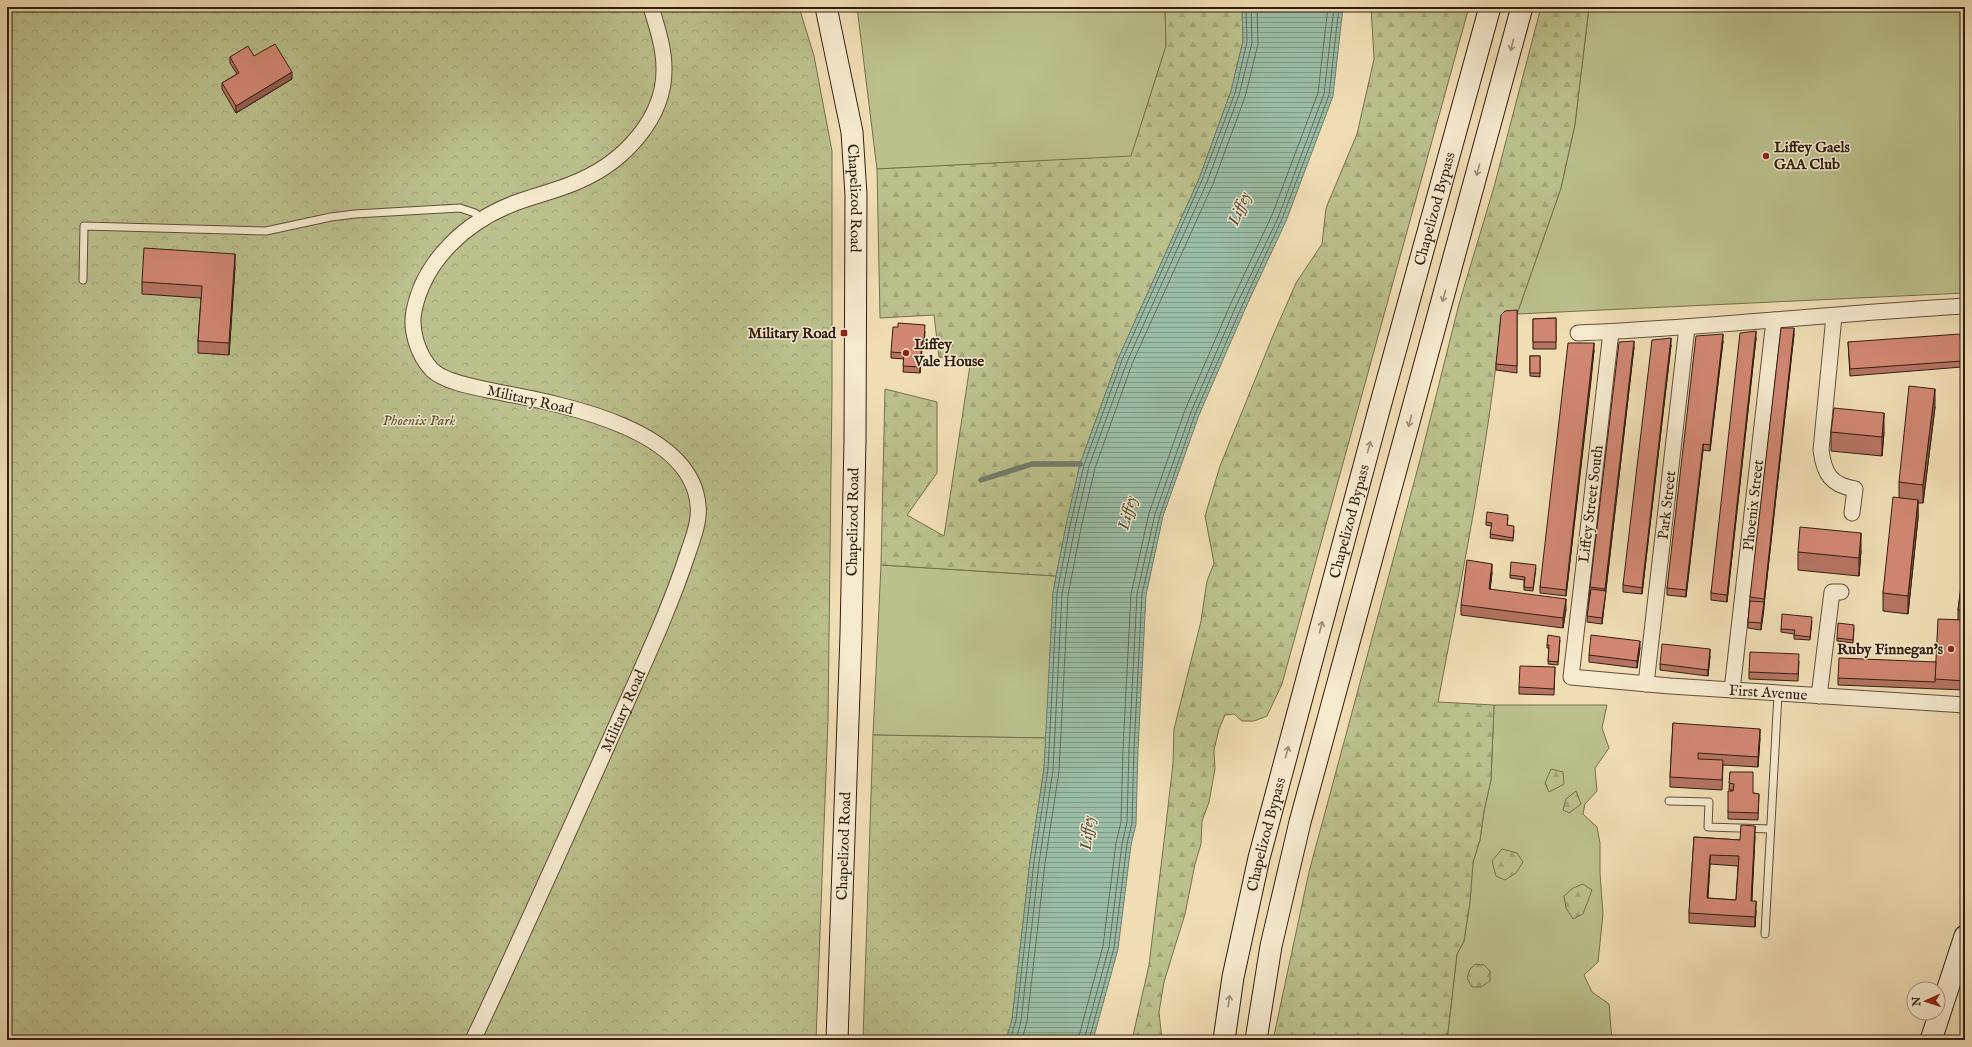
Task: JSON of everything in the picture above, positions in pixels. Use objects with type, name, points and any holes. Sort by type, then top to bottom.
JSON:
[{"type":"main road","name":"Chapelizod Road","points":[[826,7],[852,132],[856,195],[854,463],[848,722],[837,1040]]},
{"type":"main road","name":"Chapelizod Bypass","points":[[1224,1040],[1232,977],[1261,850],[1379,410],[1490,7]]},
{"type":"main road","name":"Chapelizod Bypass","points":[[1256,1040],[1271,946],[1300,822],[1522,7]]},
{"type":"main road","points":[[1931,1040],[1965,936]]},
{"type":"street","name":"Military Road","points":[[473,1040],[667,613],[695,533],[699,509],[695,486],[684,468],[662,446],[627,428],[576,410],[462,385],[433,371],[414,337],[413,314],[423,281],[441,253],[469,229],[482,219],[510,205],[582,180],[615,160],[636,141],[660,98],[664,69],[660,36],[651,7]]},
{"type":"street","points":[[1578,333],[1687,327],[1834,316],[1888,310],[1965,306]]},
{"type":"street","points":[[1834,316],[1821,450],[1822,462],[1827,473],[1835,483],[1855,489],[1852,513]]},
{"type":"street","name":"Phoenix Street","points":[[1732,690],[1774,320]]},
{"type":"street","name":"Park Street","points":[[1646,684],[1687,327]]},
{"type":"street","name":"Liffey Street South","points":[[1571,677],[1611,332]]},
{"type":"street","points":[[1819,696],[1832,592],[1841,592]]},
{"type":"street","name":"First Avenue","points":[[1571,677],[1778,694],[1965,705]]},
{"type":"lane","points":[[83,280],[84,226],[266,230],[331,217],[355,214],[460,208],[475,213],[482,219]]},
{"type":"lane","points":[[1765,934],[1778,694]]},
{"type":"lane","points":[[1669,801],[1709,802],[1708,827],[1770,829]]},
{"type":"green space","name":"Phoenix Park","points":[[7,7],[799,7],[814,56],[832,151],[832,392],[828,720],[816,1040],[7,1040]]},
{"type":"green space","points":[[857,7],[1165,7],[1166,46],[1131,157],[877,169]]},
{"type":"green space","points":[[1165,7],[1242,7],[1243,41],[1231,91],[1199,179],[1118,359],[1080,464],[1056,576],[881,565],[885,389],[937,402],[937,473],[907,515],[944,536],[971,359],[939,357],[934,315],[880,318],[877,169],[1131,156],[1166,46]]},
{"type":"green space","points":[[1371,7],[1469,7],[1282,684],[1267,716],[1254,721],[1242,721],[1234,714],[1225,715],[1219,729],[1214,750],[1215,769],[1209,802],[1202,821],[1201,844],[1195,864],[1185,914],[1164,982],[1159,1012],[1162,1040],[1132,1040],[1149,965],[1173,763],[1174,729],[1201,621],[1207,581],[1214,563],[1205,516],[1220,466],[1272,338],[1296,283],[1322,244],[1326,208],[1357,134],[1374,59]]},
{"type":"green space","points":[[1541,7],[1589,7],[1575,124],[1561,188],[1517,314],[1505,315],[1501,321],[1496,369],[1482,464],[1438,702],[1494,705],[1491,780],[1484,811],[1480,840],[1473,862],[1470,902],[1464,941],[1457,954],[1447,1040],[1273,1040],[1309,872],[1420,460],[1459,304],[1494,187]]},
{"type":"green space","name":"Liffey Gaels GAA Club","points":[[1589,7],[1965,7],[1965,293],[1517,314],[1561,188],[1575,124]]},
{"type":"green space","points":[[881,565],[1056,576],[1053,593],[1046,738],[873,735]]},
{"type":"green space","points":[[1494,705],[1607,705],[1602,728],[1609,748],[1595,768],[1597,791],[1585,804],[1583,814],[1597,827],[1600,843],[1600,873],[1603,914],[1598,962],[1584,975],[1592,992],[1609,1004],[1612,1040],[1447,1040],[1457,954],[1464,941],[1470,902],[1473,862],[1480,840],[1484,811],[1491,780]]},
{"type":"green space","points":[[873,735],[1046,738],[1044,769],[1030,861],[1012,1020],[1006,1040],[863,1040]]},
{"type":"green space","points":[[1551,769],[1563,772],[1564,784],[1549,792],[1545,783]]},
{"type":"green space","points":[[1576,791],[1581,804],[1569,813],[1563,810],[1566,799]]},
{"type":"green space","points":[[1502,849],[1517,853],[1523,862],[1516,873],[1505,880],[1496,876],[1492,861]]},
{"type":"green space","points":[[1583,884],[1592,890],[1583,914],[1573,919],[1566,908],[1564,896],[1573,888]]},
{"type":"green space","points":[[1476,964],[1484,965],[1490,971],[1490,981],[1481,987],[1472,987],[1467,978],[1470,969]]},
{"type":"water","name":"Liffey","points":[[1242,7],[1343,7],[1333,96],[1286,221],[1245,309],[1199,415],[1163,516],[1146,595],[1138,749],[1136,824],[1131,845],[1118,949],[1093,1040],[1006,1040],[1012,1020],[1030,861],[1044,769],[1053,593],[1066,525],[1080,464],[1118,359],[1199,179],[1231,91],[1243,41]]},
{"type":"building","points":[[275,44],[292,72],[236,106],[222,83],[239,73],[230,57],[248,46],[254,56]]},
{"type":"building","points":[[144,248],[235,254],[229,343],[198,341],[202,286],[142,282]]},
{"type":"building","points":[[1517,310],[1517,366],[1496,364],[1501,315],[1505,311]]},
{"type":"building","points":[[1556,318],[1556,342],[1533,342],[1533,319]]},
{"type":"building","name":"Liffey Vale House","points":[[898,323],[925,325],[920,367],[903,366],[904,353],[891,352],[893,327],[898,327]]},
{"type":"building","points":[[1781,328],[1794,328],[1764,599],[1750,597]]},
{"type":"building","points":[[1756,331],[1727,595],[1711,593],[1740,333]]},
{"type":"building","points":[[1723,334],[1710,445],[1703,444],[1686,590],[1667,588],[1696,336]]},
{"type":"building","points":[[1960,334],[1962,361],[1850,369],[1848,342]]},
{"type":"building","points":[[1671,338],[1642,588],[1623,585],[1652,340]]},
{"type":"building","points":[[1634,341],[1605,589],[1590,587],[1619,342]]},
{"type":"building","points":[[1568,343],[1594,343],[1566,590],[1540,587]]},
{"type":"building","points":[[1530,356],[1540,356],[1540,373],[1530,373]]},
{"type":"building","points":[[1909,386],[1935,389],[1923,485],[1899,482]]},
{"type":"building","points":[[1834,408],[1884,413],[1882,437],[1831,432]]},
{"type":"building","points":[[1893,497],[1918,500],[1908,596],[1883,593]]},
{"type":"building","points":[[1487,512],[1508,515],[1507,525],[1514,526],[1513,538],[1490,534],[1492,523],[1486,522]]},
{"type":"building","points":[[1800,527],[1861,533],[1859,558],[1798,552]]},
{"type":"building","points":[[1965,556],[1965,611],[1958,610]]},
{"type":"building","points":[[1467,560],[1492,564],[1489,589],[1566,599],[1563,618],[1461,605]]},
{"type":"building","points":[[1511,562],[1536,565],[1533,588],[1524,587],[1525,577],[1510,575]]},
{"type":"building","points":[[1591,589],[1606,591],[1602,618],[1587,616]]},
{"type":"building","points":[[1750,601],[1764,602],[1761,623],[1748,622]]},
{"type":"building","points":[[1782,614],[1812,617],[1810,637],[1794,635],[1795,630],[1781,629]]},
{"type":"building","name":"Ruby Finnegan's","points":[[1938,619],[1965,620],[1965,681],[1935,679]]},
{"type":"building","points":[[1838,623],[1854,625],[1853,640],[1837,638]]},
{"type":"building","points":[[1548,635],[1560,637],[1558,662],[1548,661]]},
{"type":"building","points":[[1591,635],[1640,641],[1637,661],[1589,655]]},
{"type":"building","points":[[1662,644],[1710,649],[1708,670],[1660,664]]},
{"type":"building","points":[[1750,652],[1799,654],[1798,674],[1749,672]]},
{"type":"building","points":[[1839,658],[1936,662],[1935,682],[1838,678]]},
{"type":"building","points":[[1520,666],[1555,667],[1554,689],[1519,687]]},
{"type":"building","points":[[1673,723],[1760,729],[1758,757],[1698,753],[1698,759],[1723,760],[1722,780],[1670,777]]},
{"type":"building","points":[[1730,772],[1753,772],[1753,793],[1759,794],[1758,813],[1728,812],[1728,791],[1733,791],[1734,784],[1729,783]]},
{"type":"building","points":[[1741,825],[1755,826],[1751,901],[1756,901],[1755,917],[1689,913],[1694,837],[1740,840]],"holes":[[[1710,855],[1739,856],[1736,900],[1707,898]]]},
{"type":"waterway","points":[[981,480],[1032,464],[1080,464]]},
{"type":"place","name":"Liffey Gaels GAA Club","points":[[1766,156]]},
{"type":"place","name":"Military Road","points":[[844,333]]},
{"type":"place","name":"Liffey Vale House","points":[[906,353]]},
{"type":"place","name":"Ruby Finnegan's","points":[[1951,649]]}]
